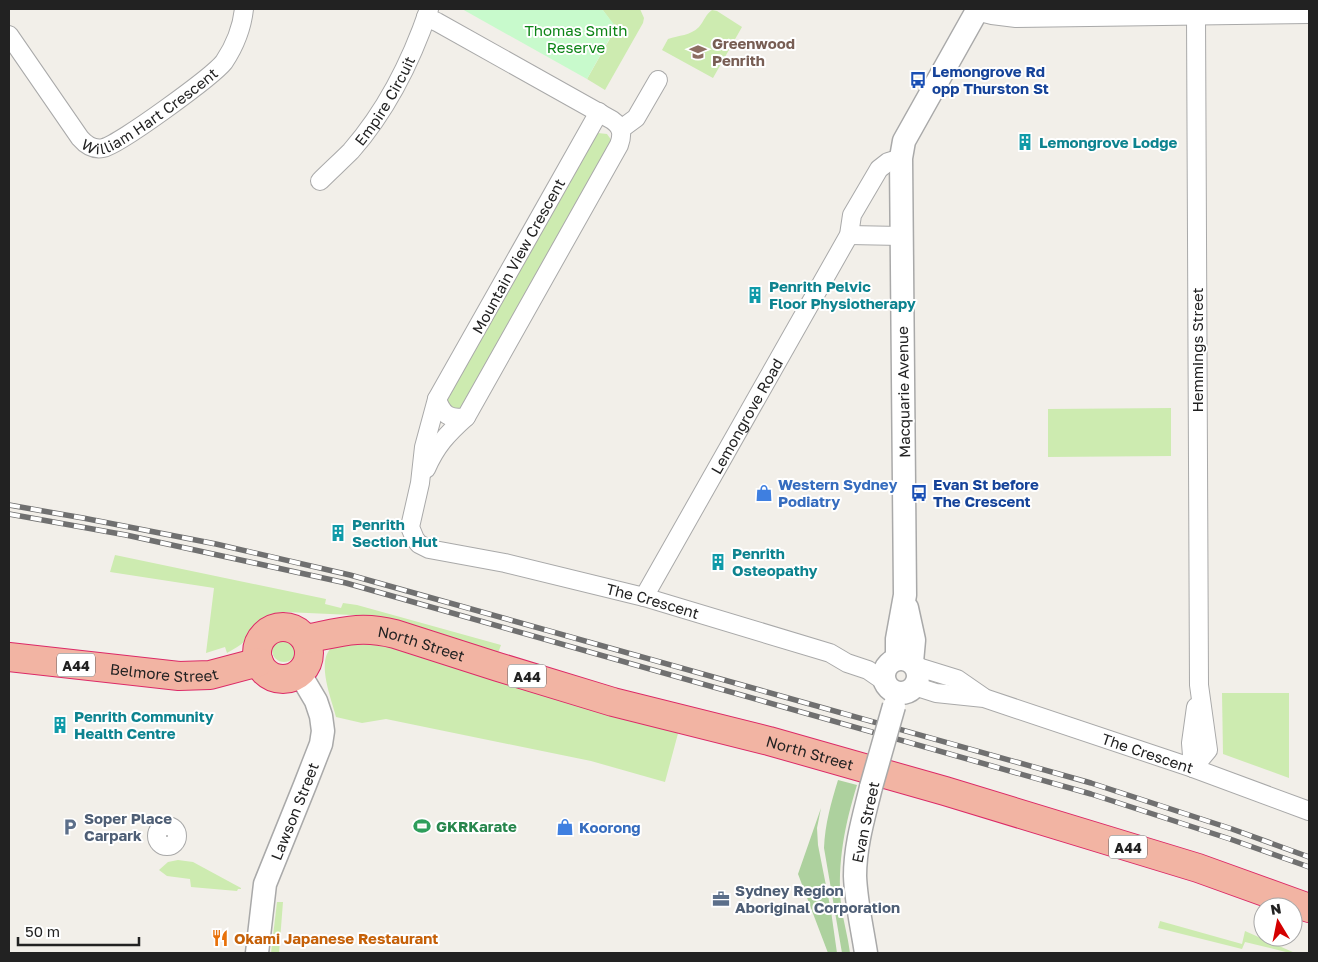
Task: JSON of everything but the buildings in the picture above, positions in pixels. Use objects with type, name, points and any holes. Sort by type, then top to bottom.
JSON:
[{"type":"highway","points":[[285,626],[301,632],[309,646],[308,662],[300,674],[284,679],[276,678],[269,675],[258,662],[258,645],[262,637],[276,627],[285,626]]},
{"type":"highway","name":"North Street","points":[[306,640],[359,628],[378,629],[604,699],[778,744],[945,791],[1198,868],[1309,908]]},
{"type":"highway","name":"Belmore Street","points":[[9,657],[179,676],[210,675],[258,662]]},
{"type":"street","name":"William Hart Crescent","points":[[9,35],[80,138],[91,147],[106,148],[173,103],[214,72],[223,62],[231,48],[238,33],[244,9]]},
{"type":"street","points":[[901,158],[904,141],[977,10],[992,15],[1016,18],[1309,14]]},
{"type":"street","points":[[428,13],[437,22],[599,112],[612,120],[621,129],[636,118],[658,80]]},
{"type":"street","name":"Empire Circuit","points":[[320,181],[351,151],[373,122],[399,78],[428,13]]},
{"type":"street","name":"Hemmings Street","points":[[1194,768],[1190,743],[1199,685],[1196,15]]},
{"type":"street","name":"Mountain View Crescent","points":[[415,540],[410,527],[420,483],[424,447],[437,399],[599,112]]},
{"type":"street","name":"Mountain View Crescent","points":[[420,483],[434,452],[450,431],[466,416],[619,145],[622,137],[621,129]]},
{"type":"street","name":"Lemongrove Road","points":[[644,597],[849,235],[852,216],[878,170],[888,162],[901,158]]},
{"type":"street","name":"Macquarie Avenue","points":[[901,158],[905,595],[897,639],[902,679]]},
{"type":"street","points":[[849,235],[902,236]]},
{"type":"street","points":[[437,399],[442,412],[446,416],[452,418],[466,416]]},
{"type":"street","name":"The Crescent","points":[[415,540],[429,549],[505,562],[644,597],[830,653],[847,663],[902,679],[936,693],[984,698],[1194,768],[1309,811]]},
{"type":"street","name":"Lawson Street","points":[[257,953],[265,884],[305,786],[323,731],[316,701],[300,674]]},
{"type":"street","name":"Evan Street","points":[[866,953],[855,874],[858,846],[871,787],[902,679]]},
{"type":"green space","name":"Thomas Smith Reserve","points":[[462,9],[602,9],[616,27],[587,79]]},
{"type":"green space","points":[[602,9],[640,9],[644,18],[643,23],[605,90],[587,79],[616,28]]},
{"type":"green space","points":[[712,10],[717,11],[742,27],[713,78],[662,50],[668,39],[696,30]]},
{"type":"green space","points":[[598,133],[607,134],[612,141],[598,168],[485,365],[470,392],[464,408],[458,410],[449,406],[447,397],[595,135]]},
{"type":"green space","points":[[1171,408],[1171,456],[1048,457],[1048,409]]},
{"type":"green space","points":[[115,555],[326,599],[325,604],[341,608],[343,603],[357,605],[501,645],[498,653],[375,616],[285,612],[285,615],[267,620],[243,643],[227,653],[225,647],[206,653],[214,588],[110,572]]},
{"type":"green space","points":[[360,636],[680,726],[665,782],[591,761],[386,719],[362,723],[336,717],[326,680],[325,660],[328,652],[334,646]]},
{"type":"green space","points":[[284,638],[293,641],[296,650],[293,659],[284,662],[275,659],[272,650],[275,641]]},
{"type":"green space","points":[[1222,693],[1289,693],[1289,778],[1223,754]]},
{"type":"green space","points":[[838,780],[857,785],[843,844],[840,874],[841,904],[850,953],[842,953],[824,848],[827,822]]},
{"type":"green space","points":[[821,808],[817,828],[818,845],[837,953],[828,953],[798,874]]},
{"type":"green space","points":[[178,860],[193,862],[241,889],[237,891],[191,887],[190,879],[167,876],[159,870],[168,862]]},
{"type":"green space","points":[[277,902],[283,902],[279,953],[271,953]]},
{"type":"green space","points":[[1160,921],[1242,944],[1245,931],[1253,935],[1253,944],[1245,942],[1242,949],[1158,928]]},
{"type":"green space","points":[[1265,947],[1281,947],[1295,953]]},
{"type":"railway","points":[[9,505],[216,544],[350,575],[1091,783],[1232,829],[1309,857]]},
{"type":"railway","points":[[9,514],[126,535],[346,583],[1091,794],[1309,867]]},
{"type":"place","name":"Greenwood Penrith","points":[[698,52]]},
{"type":"place","name":"Lemongrove Rd opp Thurston St","points":[[918,80]]},
{"type":"place","name":"Lemongrove Lodge","points":[[1025,142]]},
{"type":"place","name":"Penrith Pelvic Floor Physiotherapy","points":[[755,295]]},
{"type":"place","name":"Western Sydney Podiatry","points":[[764,493]]},
{"type":"place","name":"Evan St before The Crescent","points":[[919,493]]},
{"type":"place","name":"Penrith Section Hut","points":[[338,533]]},
{"type":"place","name":"Penrith Osteopathy","points":[[718,562]]},
{"type":"place","name":"Penrith Community Health Centre","points":[[60,725]]},
{"type":"place","name":"GKRKarate","points":[[422,826]]},
{"type":"place","name":"Soper Place Carpark","points":[[70,827]]},
{"type":"place","name":"Koorong","points":[[565,827]]},
{"type":"place","name":"Sydney Region Aboriginal Corporation","points":[[721,899]]},
{"type":"place","name":"Okami Japanese Restaurant","points":[[220,938]]}]
